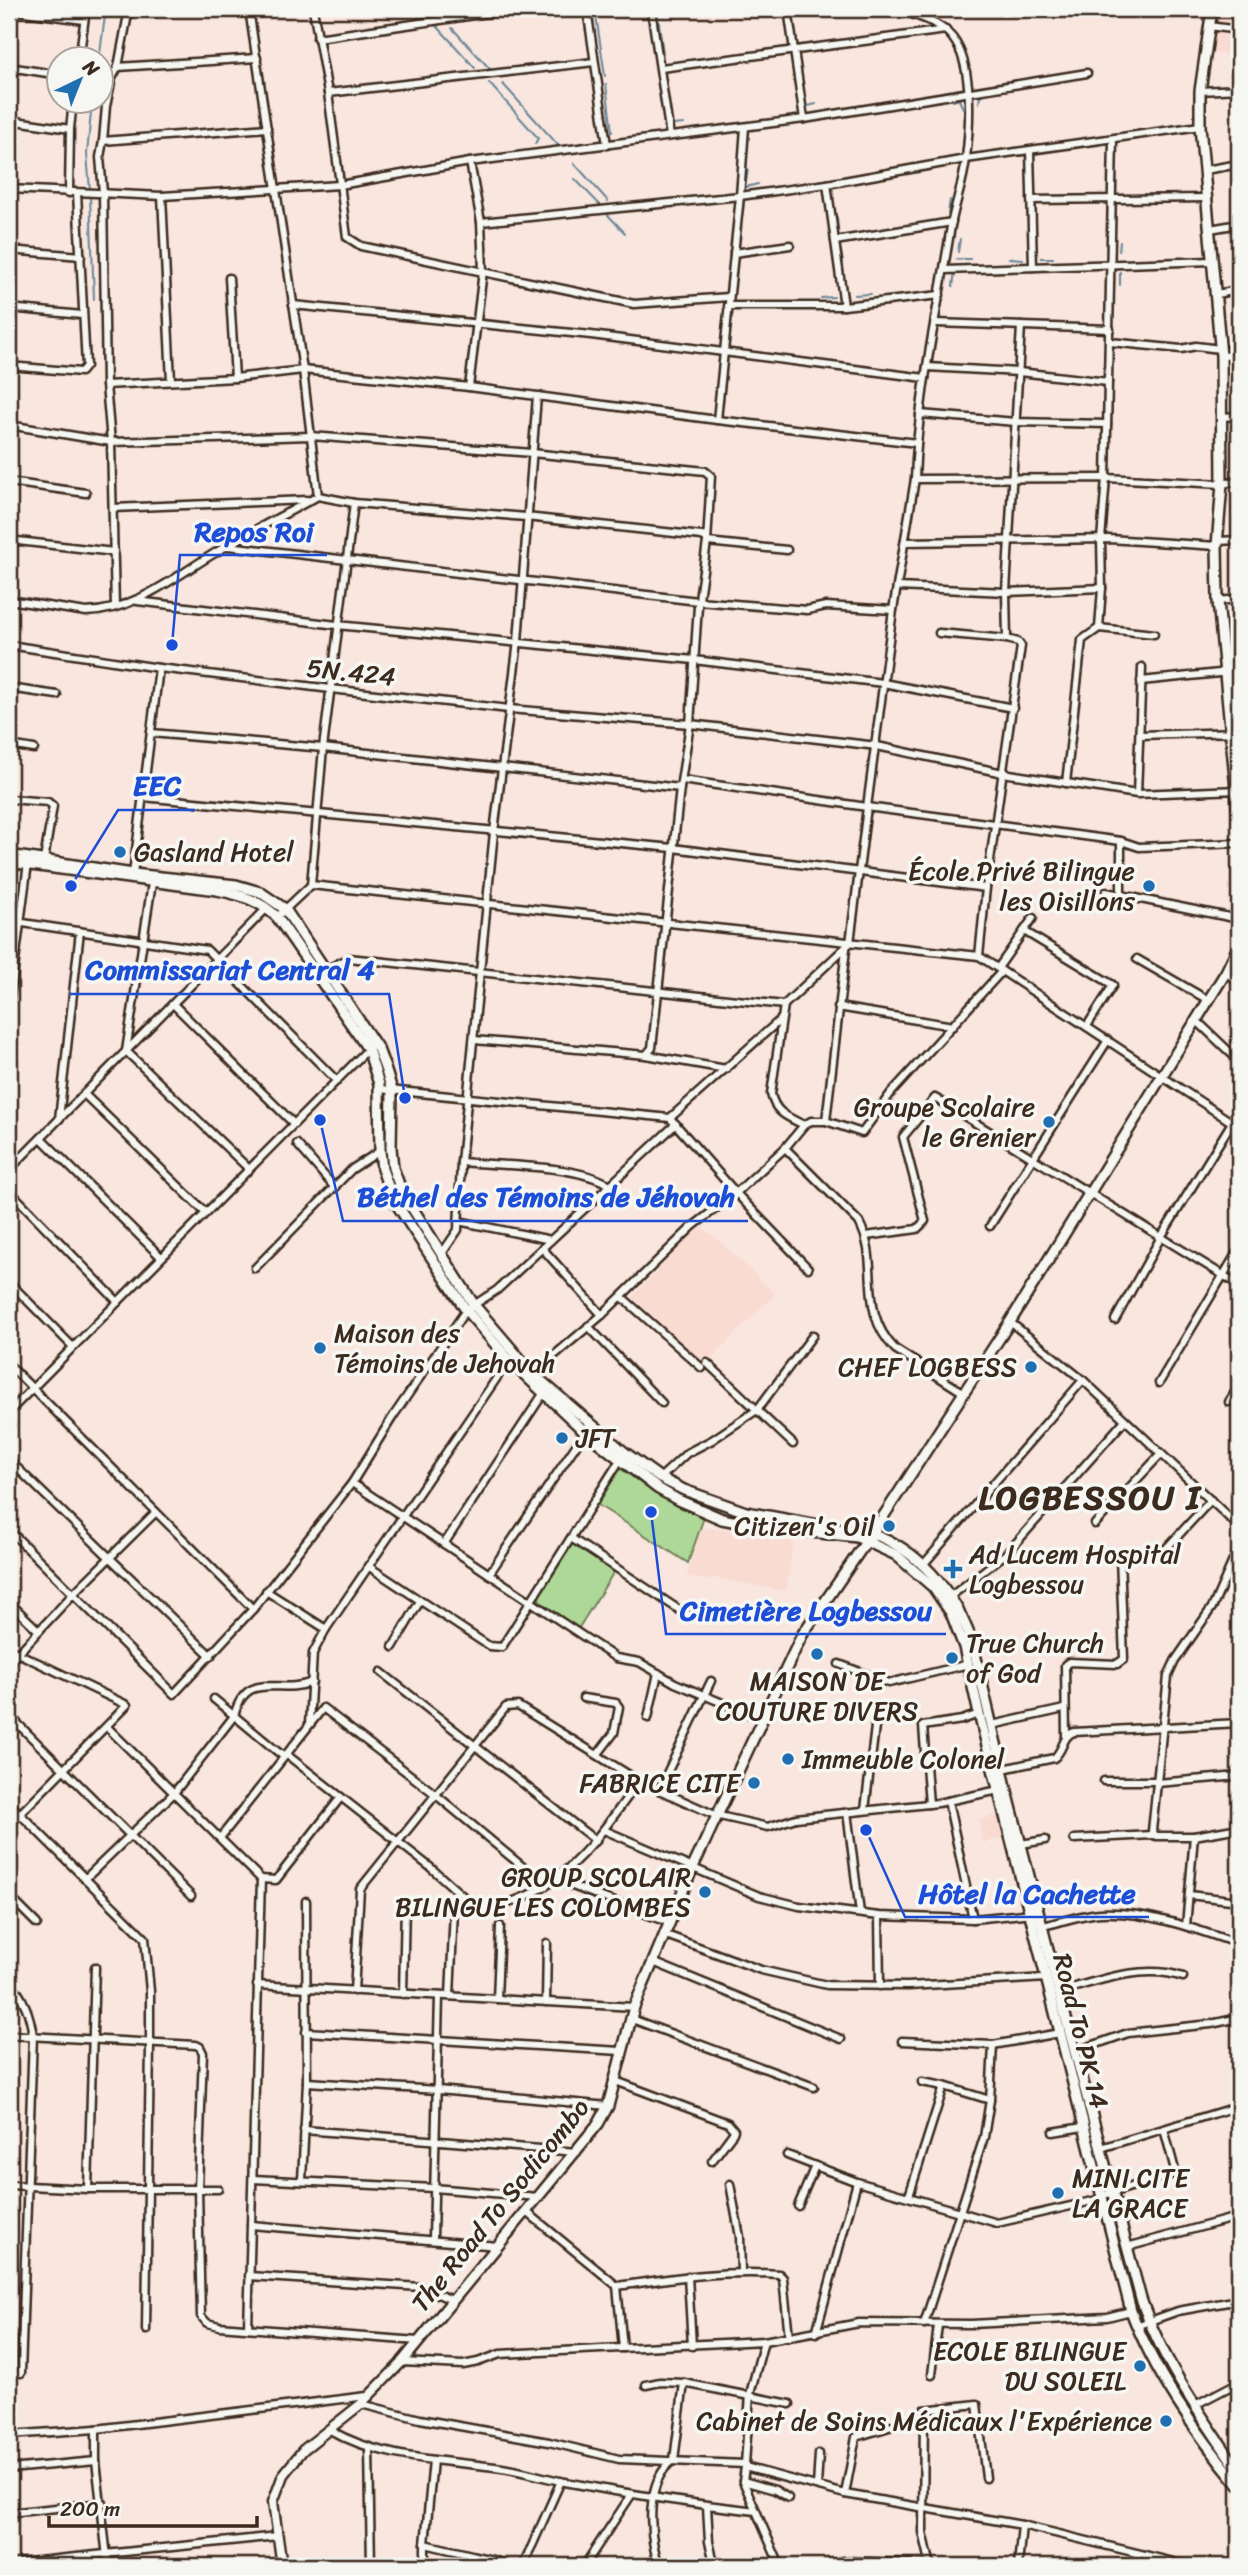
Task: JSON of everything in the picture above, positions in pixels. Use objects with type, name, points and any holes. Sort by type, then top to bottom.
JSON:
[{"type":"main road","points":[[1212,9],[1200,91],[1200,126],[1220,352],[1222,485],[1217,544],[1218,601],[1225,672],[1236,733],[1239,820]]},
{"type":"main road","points":[[9,855],[28,862],[243,895],[267,908],[321,973],[377,1049],[392,1090],[391,1147],[395,1178],[470,1307],[530,1376],[542,1394],[620,1460],[668,1494],[701,1511],[764,1527],[869,1537]]},
{"type":"main road","points":[[9,862],[44,860],[248,888],[260,892],[285,909],[368,1049],[379,1089],[382,1170],[392,1197],[509,1360],[660,1478],[684,1490],[736,1510],[869,1537],[887,1544]]},
{"type":"main road","name":"The Road To Sodicombo","points":[[402,2362],[598,2124],[608,2106],[634,2007],[715,1815],[802,1635],[1010,1322],[1226,972],[1239,945]]},
{"type":"main road","name":"Road To PK 14","points":[[887,1544],[923,1565],[951,1596],[967,1626],[1021,1844],[1060,2034],[1070,2054],[1101,2148],[1149,2322],[1195,2405],[1239,2471]]},
{"type":"main road","name":"Road To PK 14","points":[[887,1544],[944,1600],[969,1664],[999,1790],[1034,1913],[1042,1926],[1059,1992],[1083,2127],[1130,2312],[1182,2407],[1239,2485]]},
{"type":"street","points":[[81,46],[86,9]]},
{"type":"street","points":[[115,607],[100,157],[106,106],[112,78],[118,67],[129,9]]},
{"type":"street","points":[[249,9],[303,370],[311,436],[314,498]]},
{"type":"street","points":[[313,9],[328,93],[347,237],[355,244],[634,304],[729,297]]},
{"type":"street","points":[[317,38],[516,9]]},
{"type":"street","points":[[587,9],[607,145]]},
{"type":"street","points":[[651,9],[670,136]]},
{"type":"street","points":[[788,9],[804,119]]},
{"type":"street","points":[[825,1121],[838,1007],[877,746],[893,610],[915,479],[925,378],[952,222],[966,159],[969,91],[958,45],[946,30],[937,24],[898,9]]},
{"type":"street","points":[[9,10],[84,20]]},
{"type":"street","points":[[1209,26],[1239,30]]},
{"type":"street","points":[[660,68],[946,30]]},
{"type":"street","points":[[118,67],[257,58]]},
{"type":"street","points":[[328,93],[594,62]]},
{"type":"street","points":[[9,67],[46,73]]},
{"type":"street","points":[[9,189],[162,196],[340,185],[470,162],[804,119],[1087,73]]},
{"type":"street","points":[[1200,91],[1239,89]]},
{"type":"street","points":[[9,366],[81,372],[86,366],[81,256],[73,193],[71,116]]},
{"type":"street","points":[[9,120],[70,129]]},
{"type":"street","points":[[481,222],[740,196],[827,184],[966,159],[1200,126]]},
{"type":"street","points":[[717,420],[745,127]]},
{"type":"street","points":[[103,141],[267,128]]},
{"type":"street","points":[[1099,628],[1110,342],[1113,139]]},
{"type":"street","points":[[1030,151],[1033,267]]},
{"type":"street","points":[[469,387],[483,271],[481,222],[470,162]]},
{"type":"street","points":[[1205,170],[1239,164]]},
{"type":"street","points":[[827,184],[844,306]]},
{"type":"street","points":[[162,196],[172,381]]},
{"type":"street","points":[[1031,200],[1208,198]]},
{"type":"street","points":[[835,241],[952,222]]},
{"type":"street","points":[[1210,229],[1239,224]]},
{"type":"street","points":[[734,253],[790,245]]},
{"type":"street","points":[[9,250],[81,256]]},
{"type":"street","points":[[945,270],[1212,261]]},
{"type":"street","points":[[229,278],[235,378]]},
{"type":"street","points":[[1216,294],[1239,290]]},
{"type":"street","points":[[728,306],[844,306],[940,295]]},
{"type":"street","points":[[293,306],[591,335],[925,378]]},
{"type":"street","points":[[9,308],[82,316]]},
{"type":"street","points":[[935,323],[1110,329]]},
{"type":"street","points":[[1007,639],[1006,592],[1021,326]]},
{"type":"street","points":[[1110,342],[1181,349],[1196,346],[1239,355]]},
{"type":"street","points":[[927,368],[1019,372],[1108,382]]},
{"type":"street","points":[[106,385],[235,378],[303,370],[469,387],[917,443]]},
{"type":"street","points":[[440,1255],[455,1236],[458,1221],[461,1162],[500,770],[518,641],[537,396]]},
{"type":"street","points":[[920,414],[1016,422],[1107,424]]},
{"type":"street","points":[[1221,417],[1239,416]]},
{"type":"street","points":[[9,425],[111,442],[311,436],[532,453],[709,473],[712,476],[707,540],[698,601],[690,724],[664,923],[652,1048],[646,1055]]},
{"type":"street","points":[[915,479],[1106,478],[1222,485],[1239,481]]},
{"type":"street","points":[[9,482],[86,493]]},
{"type":"street","points":[[9,600],[86,612],[137,601],[226,546],[314,498]]},
{"type":"street","points":[[113,508],[314,498],[702,536],[707,540],[787,550]]},
{"type":"street","points":[[277,918],[311,885],[323,748],[354,503]]},
{"type":"street","points":[[9,540],[114,552]]},
{"type":"street","points":[[905,542],[1101,540],[1217,544],[1239,540]]},
{"type":"street","points":[[226,546],[698,601],[807,610],[826,606],[893,610]]},
{"type":"street","points":[[898,587],[1006,592],[1102,588]]},
{"type":"street","points":[[1218,601],[1239,599]]},
{"type":"street","points":[[137,601],[337,625],[694,660],[883,683],[1013,708]]},
{"type":"street","points":[[1066,783],[1082,640],[1099,628],[1154,634]]},
{"type":"street","points":[[939,633],[1007,639],[1018,642],[1021,646],[986,888],[979,956]]},
{"type":"street","name":"5N.424","points":[[9,645],[159,668],[331,689],[509,709],[690,724],[877,746],[1003,773],[1137,794],[1238,790]]},
{"type":"street","points":[[1137,794],[1142,667]]},
{"type":"street","points":[[133,873],[159,668]]},
{"type":"street","points":[[1141,681],[1239,671]]},
{"type":"street","points":[[9,688],[57,695]]},
{"type":"street","points":[[151,733],[323,748],[500,770],[680,788]]},
{"type":"street","points":[[1140,734],[1236,733]]},
{"type":"street","points":[[9,745],[34,749]]},
{"type":"street","points":[[682,780],[1121,841],[1139,847],[1239,843]]},
{"type":"street","points":[[143,797],[673,848],[986,888]]},
{"type":"street","points":[[9,800],[48,802],[54,806],[44,860]]},
{"type":"street","points":[[1121,841],[1121,895]]},
{"type":"street","points":[[9,1007],[28,862]]},
{"type":"street","points":[[126,1051],[152,883]]},
{"type":"street","points":[[311,885],[848,946],[979,956],[1233,1121],[1239,1128]]},
{"type":"street","points":[[1106,892],[1239,919]]},
{"type":"street","points":[[9,1170],[267,908]]},
{"type":"street","points":[[530,1376],[622,1297],[692,1227],[736,1193],[785,1148],[804,1125],[811,1121],[825,1121],[862,1133],[891,1093],[953,1026],[1000,969],[1033,918]]},
{"type":"street","points":[[9,921],[207,950],[337,1081]]},
{"type":"street","points":[[59,1119],[80,931]]},
{"type":"street","points":[[1024,931],[1113,985],[1087,1026]]},
{"type":"street","points":[[804,1125],[780,1113],[773,1105],[771,1094],[783,1005],[848,946]]},
{"type":"street","points":[[321,973],[349,958],[783,1005]]},
{"type":"street","points":[[1137,959],[1208,1000]]},
{"type":"street","points":[[1226,972],[1239,984]]},
{"type":"street","points":[[173,1004],[294,1124]]},
{"type":"street","points":[[838,1007],[953,1026]]},
{"type":"street","points":[[9,1530],[174,1694],[253,1609],[352,1483],[392,1418],[470,1307],[497,1290],[551,1240],[781,1019]]},
{"type":"street","points":[[1196,1020],[1239,1060]]},
{"type":"street","points":[[474,1040],[646,1055],[726,1069]]},
{"type":"street","points":[[990,1226],[1108,1040]]},
{"type":"street","points":[[9,1412],[368,1049]]},
{"type":"street","points":[[126,1051],[249,1169]]},
{"type":"street","points":[[379,1089],[673,1121],[736,1193],[808,1268]]},
{"type":"street","points":[[84,1094],[206,1213]]},
{"type":"street","points":[[866,1236],[917,1229],[925,1221],[903,1137],[935,1098],[1239,1283]]},
{"type":"street","points":[[1115,1320],[1161,1237],[1239,1111]]},
{"type":"street","points":[[41,1138],[161,1258]]},
{"type":"street","points":[[297,1143],[335,1188]]},
{"type":"street","points":[[785,1148],[859,1222],[866,1236],[878,1328],[895,1349],[964,1393]]},
{"type":"street","points":[[255,1268],[352,1169],[380,1151]]},
{"type":"street","points":[[461,1162],[572,1172],[595,1177],[610,1185]]},
{"type":"street","points":[[9,1190],[118,1302]]},
{"type":"street","points":[[458,1221],[551,1240]]},
{"type":"street","points":[[542,1248],[602,1315]]},
{"type":"street","points":[[1158,1383],[1239,1249]]},
{"type":"street","points":[[9,1282],[73,1346]]},
{"type":"street","points":[[622,1297],[757,1410],[793,1444]]},
{"type":"street","points":[[1010,1322],[1083,1380],[1239,1527]]},
{"type":"street","points":[[587,1326],[662,1403]]},
{"type":"street","points":[[660,1478],[680,1458],[757,1410],[813,1335]]},
{"type":"street","points":[[309,1726],[313,1653],[326,1629],[509,1360]]},
{"type":"street","points":[[9,1365],[253,1609]]},
{"type":"street","points":[[923,1565],[1083,1380]]},
{"type":"street","points":[[1229,1402],[1239,1386]]},
{"type":"street","points":[[444,1544],[542,1394]]},
{"type":"street","points":[[951,1596],[1009,1552],[1125,1420]]},
{"type":"street","points":[[489,1574],[585,1432]]},
{"type":"street","points":[[1096,1524],[1161,1454]]},
{"type":"street","points":[[9,1460],[108,1559],[211,1656]]},
{"type":"street","points":[[368,1566],[489,1646],[502,1647],[620,1460]]},
{"type":"street","points":[[352,1483],[616,1658],[639,1662],[704,1695],[763,1720]]},
{"type":"street","points":[[1100,1558],[1162,1553],[1211,1500]]},
{"type":"street","points":[[9,1663],[73,1594],[156,1512]]},
{"type":"street","points":[[571,1538],[690,1617]]},
{"type":"street","points":[[1153,1835],[1161,1728],[1171,1668],[1213,1606],[1239,1547]]},
{"type":"street","points":[[1003,1769],[1054,1758],[1058,1754],[1066,1736],[1065,1665],[1069,1662],[1116,1664],[1124,1659],[1120,1557]]},
{"type":"street","points":[[266,1591],[326,1629]]},
{"type":"street","points":[[393,1647],[421,1601]]},
{"type":"street","points":[[9,1602],[38,1632]]},
{"type":"street","points":[[9,1648],[127,1705],[9,1825]]},
{"type":"street","points":[[839,1664],[889,1682],[969,1664]]},
{"type":"street","points":[[381,1672],[596,1842]]},
{"type":"street","points":[[648,1718],[658,1673]]},
{"type":"street","points":[[659,1790],[711,1681]]},
{"type":"street","points":[[85,1879],[174,1793],[234,1716],[244,1694],[256,1686],[300,1687],[312,1682]]},
{"type":"street","points":[[583,1698],[616,1703],[619,1707],[614,1733],[598,1754]]},
{"type":"street","points":[[214,1699],[398,1841],[482,1913],[546,1886],[583,1856],[639,1781]]},
{"type":"street","points":[[354,1991],[360,1889],[499,1714],[512,1705],[518,1706],[639,1781],[715,1815],[768,1827],[796,1818],[929,1804],[999,1790]]},
{"type":"street","points":[[220,1838],[323,1708],[435,1794],[546,1886]]},
{"type":"street","points":[[992,1725],[1065,1709]]},
{"type":"street","points":[[864,1810],[877,1710]]},
{"type":"street","points":[[929,1804],[923,1726],[962,1720],[979,1714]]},
{"type":"street","points":[[9,1715],[191,1896]]},
{"type":"street","points":[[1066,1736],[1074,1731],[1239,1723]]},
{"type":"street","points":[[107,1727],[261,1879],[276,1880],[341,1797]]},
{"type":"street","points":[[1104,1781],[1157,1782],[1239,1776]]},
{"type":"street","points":[[948,1801],[973,1919]]},
{"type":"street","points":[[9,1803],[145,1938],[150,1991],[146,2330]]},
{"type":"street","points":[[847,1812],[860,1913]]},
{"type":"street","points":[[1074,1839],[1194,1836],[1239,1828]]},
{"type":"street","points":[[604,1830],[759,1896],[799,1906],[878,1916],[973,1919],[1034,1913]]},
{"type":"street","points":[[1186,1926],[1194,1836]]},
{"type":"street","points":[[1021,1844],[1045,1840]]},
{"type":"street","points":[[248,2328],[261,1879]]},
{"type":"street","points":[[554,1879],[670,1923]]},
{"type":"street","points":[[1189,1895],[1239,1901]]},
{"type":"street","points":[[9,1896],[37,1924]]},
{"type":"street","points":[[302,2180],[307,2082],[306,1901]]},
{"type":"street","points":[[402,1994],[405,1904]]},
{"type":"street","points":[[450,1996],[454,1909]]},
{"type":"street","points":[[1042,1926],[1099,1913],[1128,1914],[1186,1926],[1239,1944]]},
{"type":"street","points":[[878,1916],[880,1986]]},
{"type":"street","points":[[497,1999],[500,1926]]},
{"type":"street","points":[[666,1935],[761,1970],[809,1982],[880,1986],[1047,1978]]},
{"type":"street","points":[[546,2002],[547,1944]]},
{"type":"street","points":[[653,1962],[841,2039]]},
{"type":"street","points":[[88,2189],[95,1967]]},
{"type":"street","points":[[1059,1992],[1148,1973],[1168,1972],[1183,1977]]},
{"type":"street","points":[[9,1981],[24,2000],[31,2018],[33,2036],[21,2373]]},
{"type":"street","points":[[257,1985],[634,2007]]},
{"type":"street","points":[[433,2238],[439,1996]]},
{"type":"street","points":[[1070,2054],[1128,2033],[1239,2018]]},
{"type":"street","points":[[632,2019],[814,2087]]},
{"type":"street","points":[[306,2032],[621,2051]]},
{"type":"street","points":[[902,2041],[993,2045],[1060,2034]]},
{"type":"street","points":[[9,2035],[195,2045],[200,2048],[203,2053],[198,2190],[201,2316],[207,2323],[418,2341]]},
{"type":"street","points":[[924,2324],[984,2137],[990,2100],[993,2045]]},
{"type":"street","points":[[613,2080],[728,2123],[733,2133],[712,2161]]},
{"type":"street","points":[[307,2082],[438,2090],[608,2106]]},
{"type":"street","points":[[922,2082],[990,2100]]},
{"type":"street","points":[[909,2196],[944,2086]]},
{"type":"street","points":[[1101,2148],[1239,2106]]},
{"type":"street","points":[[1053,2132],[1083,2127]]},
{"type":"street","points":[[787,2155],[857,2182],[997,2223],[1101,2197],[1174,2174],[1164,2129]]},
{"type":"street","points":[[304,2130],[576,2152]]},
{"type":"street","points":[[798,2206],[815,2166]]},
{"type":"street","points":[[253,2179],[434,2188],[538,2197]]},
{"type":"street","points":[[816,2333],[857,2182]]},
{"type":"street","points":[[730,2184],[740,2237],[741,2272]]},
{"type":"street","points":[[9,2185],[88,2189],[218,2189]]},
{"type":"street","points":[[527,2212],[617,2286],[624,2348]]},
{"type":"street","points":[[1127,2247],[1230,2220]]},
{"type":"street","points":[[251,2225],[433,2238],[498,2246]]},
{"type":"street","points":[[617,2286],[741,2272],[781,2276],[789,2337]]},
{"type":"street","points":[[249,2276],[421,2287],[452,2300]]},
{"type":"street","points":[[688,2276],[692,2346]]},
{"type":"street","points":[[1136,2326],[1178,2311],[1239,2300]]},
{"type":"street","points":[[282,2566],[273,2502],[277,2484],[296,2456],[361,2404],[402,2362],[463,2365],[500,2354],[764,2342],[859,2323],[938,2325],[1107,2317],[1130,2312]]},
{"type":"street","points":[[932,2375],[938,2325]]},
{"type":"street","points":[[764,2342],[750,2395],[743,2481],[779,2566]]},
{"type":"street","points":[[646,2385],[660,2382],[684,2383],[790,2404]]},
{"type":"street","points":[[1195,2405],[1239,2382]]},
{"type":"street","points":[[659,2566],[653,2540],[653,2498],[662,2470],[674,2460],[684,2383]]},
{"type":"street","points":[[9,2435],[96,2429],[367,2396]]},
{"type":"street","points":[[361,2404],[420,2419],[549,2442],[619,2459],[745,2466],[845,2494],[923,2505],[1022,2525],[1190,2566]]},
{"type":"street","points":[[824,2566],[843,2561],[930,2565],[923,2532],[922,2417],[927,2408],[978,2404],[986,2478]]},
{"type":"street","points":[[845,2494],[856,2437],[922,2417]]},
{"type":"street","points":[[96,2429],[96,2461],[103,2503],[108,2566]]},
{"type":"street","points":[[330,2430],[369,2448],[504,2469],[653,2498],[756,2511]]},
{"type":"street","points":[[369,2448],[371,2566]]},
{"type":"street","points":[[817,2486],[819,2454]]},
{"type":"street","points":[[425,2566],[433,2460]]},
{"type":"street","points":[[9,2469],[96,2461]]},
{"type":"street","points":[[743,2481],[775,2490],[788,2498]]},
{"type":"street","points":[[523,2566],[561,2482]]},
{"type":"street","points":[[584,2566],[632,2494]]},
{"type":"street","points":[[9,2513],[103,2503]]},
{"type":"street","points":[[707,2505],[709,2542],[715,2566]]},
{"type":"street","points":[[1018,2566],[1022,2525]]},
{"type":"street","points":[[9,2564],[278,2536]]},
{"type":"street","points":[[425,2544],[509,2566]]},
{"type":"shaded area","points":[[1214,9],[1239,9],[1239,57],[1208,51]]},
{"type":"shaded area","points":[[700,1226],[775,1294],[705,1364],[632,1297]]},
{"type":"shaded area","points":[[701,1528],[794,1536],[786,1591],[710,1577],[709,1581],[687,1576]]},
{"type":"shaded area","points":[[998,1815],[1004,1837],[983,1843],[978,1820]]},
{"type":"green space","points":[[621,1469],[665,1499],[704,1517],[688,1563],[598,1505],[612,1475],[615,1477]]},
{"type":"green space","points":[[576,1539],[617,1567],[578,1629],[541,1602],[538,1596]]},
{"type":"waterway","points":[[101,46],[106,9]]},
{"type":"waterway","points":[[422,9],[425,12]]},
{"type":"waterway","points":[[436,9],[440,13]]},
{"type":"waterway","points":[[595,9],[605,76]]},
{"type":"waterway","points":[[657,9],[663,53]]},
{"type":"waterway","points":[[437,26],[475,68]]},
{"type":"waterway","points":[[452,28],[490,69]]},
{"type":"waterway","points":[[489,83],[538,138],[535,144]]},
{"type":"waterway","points":[[503,84],[558,145]]},
{"type":"waterway","points":[[606,84],[612,132]]},
{"type":"waterway","points":[[979,103],[980,96],[985,93]]},
{"type":"waterway","points":[[953,101],[960,99]]},
{"type":"waterway","points":[[959,100],[963,108]]},
{"type":"waterway","points":[[808,106],[816,104]]},
{"type":"waterway","points":[[90,190],[87,154],[91,116]]},
{"type":"waterway","points":[[673,125],[684,124]]},
{"type":"waterway","points":[[574,163],[608,201]]},
{"type":"waterway","points":[[746,182],[748,169]]},
{"type":"waterway","points":[[575,179],[603,208]]},
{"type":"waterway","points":[[746,187],[758,184]]},
{"type":"waterway","points":[[90,196],[94,299]]},
{"type":"waterway","points":[[743,211],[744,200]]},
{"type":"waterway","points":[[948,214],[950,200]]},
{"type":"waterway","points":[[1036,208],[1036,221]]},
{"type":"waterway","points":[[606,213],[625,233]]},
{"type":"waterway","points":[[837,217],[838,230]]},
{"type":"waterway","points":[[944,246],[945,234]]},
{"type":"waterway","points":[[839,236],[851,235]]},
{"type":"waterway","points":[[958,252],[960,239]]},
{"type":"waterway","points":[[1119,251],[1120,242]]},
{"type":"waterway","points":[[1036,258],[1037,246]]},
{"type":"waterway","points":[[841,251],[843,263]]},
{"type":"waterway","points":[[1009,258],[1023,259]]},
{"type":"waterway","points":[[1041,258],[1053,258]]},
{"type":"waterway","points":[[957,259],[970,259]]},
{"type":"waterway","points":[[953,286],[955,272]]},
{"type":"waterway","points":[[1120,272],[1120,285]]},
{"type":"waterway","points":[[854,295],[871,294]]},
{"type":"waterway","points":[[821,298],[834,297]]},
{"type":"waterway","points":[[728,347],[730,339]]},
{"type":"place","name":"Repos Roi","points":[[172,645]]},
{"type":"place","name":"Gasland Hotel","points":[[120,852]]},
{"type":"place","name":"EEC","points":[[71,886]]},
{"type":"place","name":"École Privé Bilingue les Oisillons","points":[[1149,886]]},
{"type":"place","name":"Commissariat Central 4","points":[[405,1098]]},
{"type":"place","name":"Béthel des Témoins de Jéhovah","points":[[320,1120]]},
{"type":"place","name":"Groupe Scolaire le Grenier","points":[[1049,1122]]},
{"type":"place","name":"Maison des Témoins de Jehovah","points":[[320,1348]]},
{"type":"place","name":"CHEF LOGBESS","points":[[1031,1367]]},
{"type":"place","name":"JFT","points":[[562,1438]]},
{"type":"place","name":"Cimetière Logbessou","points":[[651,1512]]},
{"type":"place","name":"Citizen's Oil","points":[[889,1526]]},
{"type":"place","name":"Ad Lucem Hospital Logbessou","points":[[953,1569]]},
{"type":"place","name":"MAISON DE COUTURE DIVERS","points":[[817,1654]]},
{"type":"place","name":"True Church of God","points":[[952,1658]]},
{"type":"place","name":"Immeuble Colonel","points":[[788,1759]]},
{"type":"place","name":"FABRICE CITE","points":[[754,1783]]},
{"type":"place","name":"Hôtel la Cachette","points":[[866,1830]]},
{"type":"place","name":"GROUP SCOLAIR BILINGUE LES COLOMBES","points":[[705,1892]]},
{"type":"place","name":"MINI CITE LA GRACE","points":[[1058,2193]]},
{"type":"place","name":"ECOLE BILINGUE DU SOLEIL","points":[[1140,2366]]},
{"type":"place","name":"Cabinet de Soins Médicaux l'Expérience","points":[[1166,2421]]},
{"type":"district","name":"LOGBESSOU I","points":[[1090,1497]]}]
